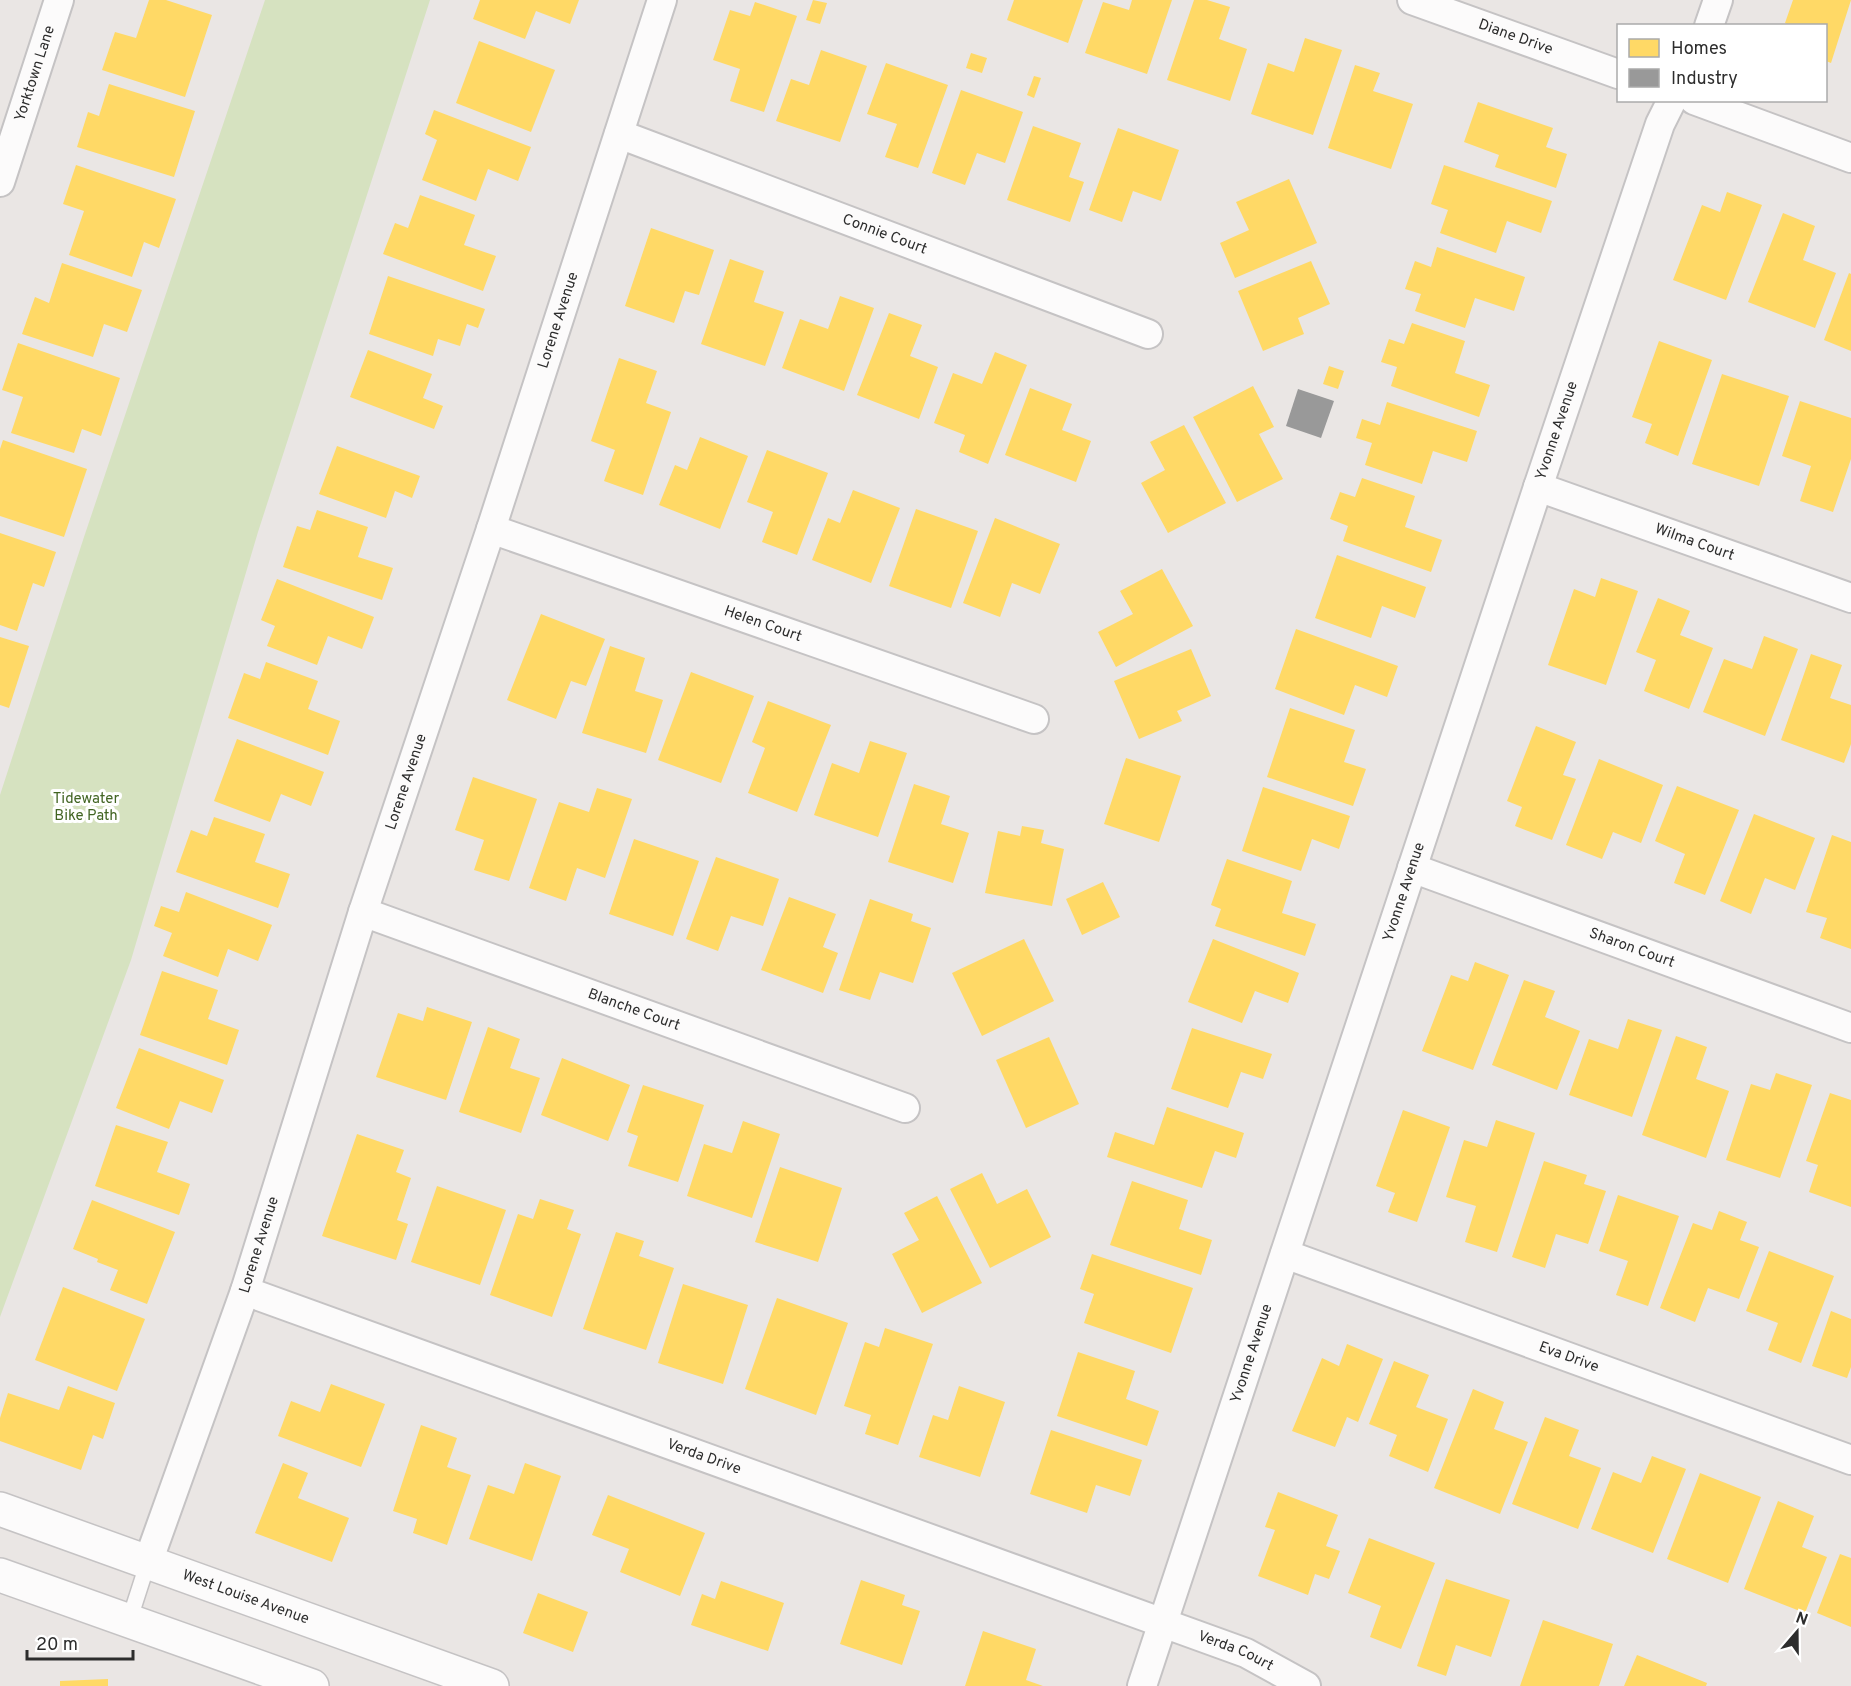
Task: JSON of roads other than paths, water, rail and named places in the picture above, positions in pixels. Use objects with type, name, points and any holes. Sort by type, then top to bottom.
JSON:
[{"type":"main road","name":"West Louise Avenue","points":[[0,1509],[492,1686]]},
{"type":"main road","points":[[0,1575],[312,1686]]},
{"type":"street","name":"Yorktown Lane","points":[[0,182],[59,0]]},
{"type":"street","name":"Lorene Avenue","points":[[148,1562],[245,1290],[363,912],[491,529],[662,0]]},
{"type":"street","name":"Diane Drive","points":[[1412,0],[1617,74]]},
{"type":"street","points":[[1710,24],[1718,0]]},
{"type":"street","name":"Yvonne Avenue","points":[[1142,1686],[1538,487],[1660,124],[1671,102]]},
{"type":"street","points":[[1699,102],[1851,158]]},
{"type":"street","name":"Connie Court","points":[[619,134],[1148,334]]},
{"type":"street","name":"Wilma Court","points":[[1538,487],[1851,598]]},
{"type":"street","name":"Helen Court","points":[[491,529],[1034,719]]},
{"type":"street","name":"Sharon Court","points":[[1412,868],[1851,1028]]},
{"type":"street","name":"Blanche Court","points":[[363,912],[905,1108]]},
{"type":"street","name":"Eva Drive","points":[[1285,1254],[1851,1460]]},
{"type":"street","name":"Verda Drive","points":[[245,1290],[1162,1624]]},
{"type":"street","name":"Verda Court","points":[[1162,1624],[1246,1653],[1306,1686]]},
{"type":"lane","points":[[129,1621],[148,1562]]},
{"type":"park label","name":"Tidewater Bike Path","points":[[86,808]]}]
